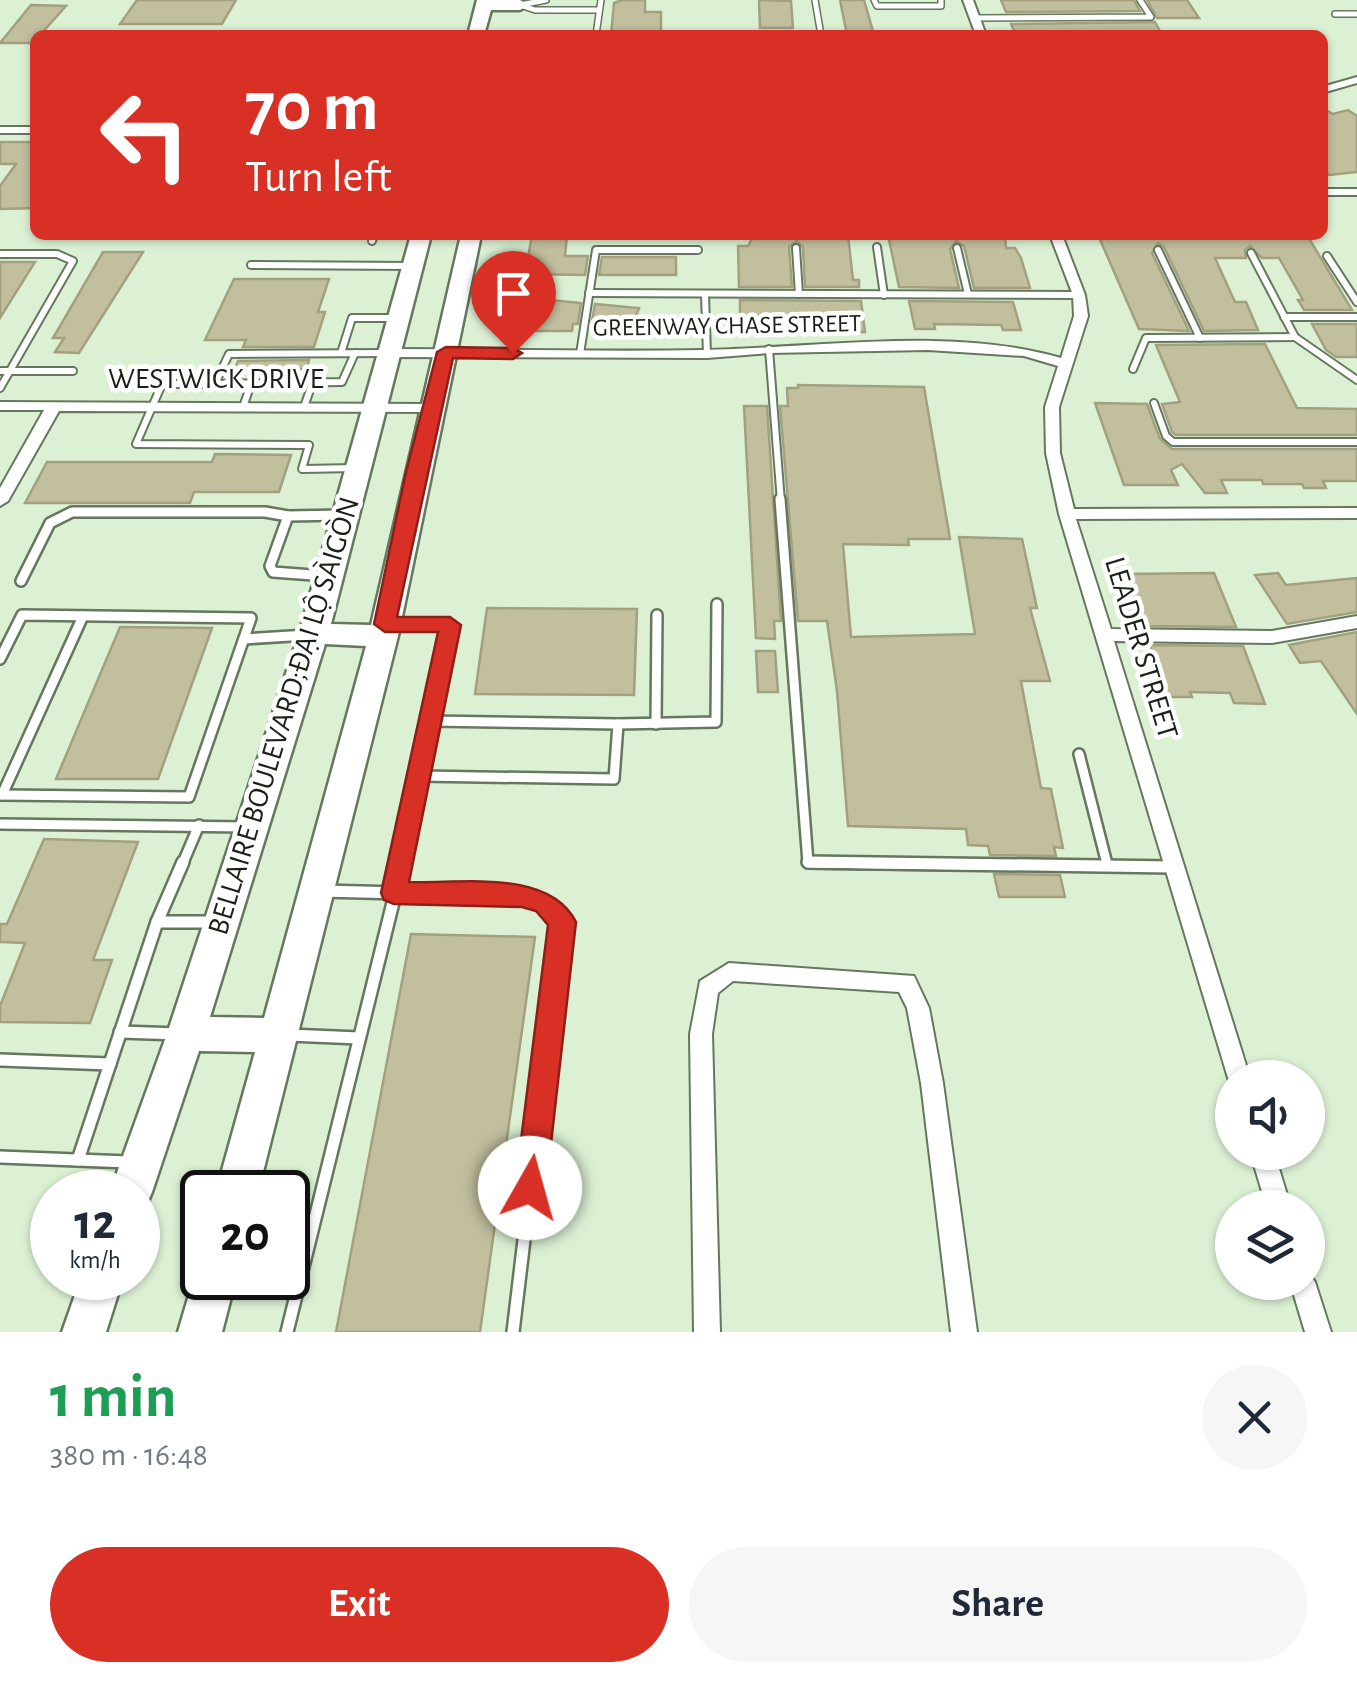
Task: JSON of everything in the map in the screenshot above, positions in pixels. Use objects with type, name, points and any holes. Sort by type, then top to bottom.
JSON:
[{"type":"main road","points":[[477,30],[485,2],[520,9]]},
{"type":"main road","name":"BELLAIRE BOULEVARD;ĐẠI LỘ SÀIGÒN","points":[[139,1170],[314,634],[420,240]]},
{"type":"main road","name":"BELLAIRE BOULEVARD;ĐẠI LỘ SÀIGÒN","points":[[242,1170],[384,630],[470,240]]},
{"type":"main road","points":[[314,634],[384,630]]},
{"type":"main road","points":[[186,1034],[276,1035]]},
{"type":"main road","points":[[84,1332],[95,1300]]},
{"type":"main road","points":[[200,1332],[209,1300]]},
{"type":"street","points":[[968,0],[980,30]]},
{"type":"street","points":[[1328,88],[1357,80]]},
{"type":"street","points":[[0,130],[30,130]]},
{"type":"street","points":[[1328,192],[1357,192]]},
{"type":"street","name":"LEADER STREET","points":[[1058,240],[1079,295],[1081,316],[1052,407],[1053,453],[1067,514],[1233,1060]]},
{"type":"street","name":"GREENWAY CHASE STREET","points":[[390,353],[706,354],[769,348],[928,346],[1024,352],[1064,364]]},
{"type":"street","name":"WESTWICK DRIVE","points":[[0,406],[432,408]]},
{"type":"street","points":[[0,501],[54,406]]},
{"type":"street","points":[[1067,514],[1357,513]]},
{"type":"street","points":[[1104,634],[1272,636],[1357,622]]},
{"type":"street","points":[[707,1332],[701,1034],[708,988],[729,972],[906,983],[918,1008],[932,1083],[964,1332]]},
{"type":"street","points":[[1308,1300],[1318,1332]]},
{"type":"lane","points":[[520,9],[546,0]]},
{"type":"lane","points":[[597,30],[601,0]]},
{"type":"lane","points":[[815,0],[820,30]]},
{"type":"lane","points":[[874,0],[877,6],[941,6],[940,0]]},
{"type":"lane","points":[[974,18],[1151,17],[1140,0]]},
{"type":"lane","points":[[520,9],[599,10]]},
{"type":"lane","points":[[1335,14],[1357,14]]},
{"type":"lane","points":[[877,246],[884,295]]},
{"type":"lane","points":[[796,248],[799,294]]},
{"type":"lane","points":[[957,248],[968,294]]},
{"type":"lane","points":[[580,354],[596,250],[698,250]]},
{"type":"lane","points":[[1158,250],[1200,338]]},
{"type":"lane","points":[[1251,253],[1295,337],[1357,380]]},
{"type":"lane","points":[[0,254],[57,254],[73,261],[0,388]]},
{"type":"lane","points":[[1328,256],[1357,302]]},
{"type":"lane","points":[[251,265],[412,266]]},
{"type":"lane","points":[[589,293],[1079,295]]},
{"type":"lane","points":[[704,294],[706,354]]},
{"type":"lane","points":[[1284,316],[1357,317]]},
{"type":"lane","points":[[341,353],[352,318],[398,318]]},
{"type":"lane","points":[[1133,369],[1146,338],[1295,337]]},
{"type":"lane","points":[[769,348],[808,863],[1173,866]]},
{"type":"lane","points":[[355,353],[345,380],[312,384],[162,384],[136,444],[309,446],[302,469],[359,468]]},
{"type":"lane","points":[[215,384],[229,354],[390,353]]},
{"type":"lane","points":[[0,372],[72,371]]},
{"type":"lane","points":[[242,406],[251,384]]},
{"type":"lane","points":[[304,407],[312,384]]},
{"type":"lane","points":[[1154,404],[1166,436],[1173,442],[1357,442]]},
{"type":"lane","points":[[21,581],[50,523],[72,512],[346,516]]},
{"type":"lane","points":[[288,516],[270,566],[273,572],[330,576]]},
{"type":"lane","points":[[431,720],[708,724],[719,717],[716,604]]},
{"type":"lane","points":[[656,724],[657,615]]},
{"type":"lane","points":[[0,659],[22,616],[83,616],[251,618],[189,797],[1,795],[83,616]]},
{"type":"lane","points":[[287,1332],[394,893],[450,625],[384,630]]},
{"type":"lane","points":[[244,639],[314,634]]},
{"type":"lane","points":[[420,776],[614,779],[618,724]]},
{"type":"lane","points":[[1078,754],[1107,864]]},
{"type":"lane","points":[[0,824],[253,827]]},
{"type":"lane","points":[[78,1160],[157,922],[199,825]]},
{"type":"lane","points":[[314,890],[522,896],[545,904],[562,922],[513,1332]]},
{"type":"lane","points":[[157,922],[222,922]]},
{"type":"lane","points":[[120,1032],[186,1034]]},
{"type":"lane","points":[[276,1035],[358,1038]]},
{"type":"lane","points":[[0,1060],[110,1064]]},
{"type":"lane","points":[[0,1157],[78,1160],[110,1170]]},
{"type":"building","points":[[137,0],[236,0],[222,24],[120,24]]},
{"type":"building","points":[[645,0],[645,12],[661,12],[661,30],[611,30],[614,3]]},
{"type":"building","points":[[759,0],[791,1],[793,28],[760,28]]},
{"type":"building","points":[[840,0],[864,0],[873,30],[846,30]]},
{"type":"building","points":[[1001,0],[1134,0],[1140,11],[1006,12]]},
{"type":"building","points":[[1147,0],[1187,0],[1199,18],[1157,18]]},
{"type":"building","points":[[31,5],[66,6],[44,30],[30,30],[30,43],[0,43]]},
{"type":"building","points":[[1155,22],[1159,30],[1014,30],[1011,24]]},
{"type":"building","points":[[1348,110],[1357,116],[1357,172],[1329,175],[1328,111],[1333,114]]},
{"type":"building","points":[[0,142],[30,142],[30,208],[0,209],[0,186],[16,164],[0,164]]},
{"type":"building","points":[[531,240],[567,240],[565,256],[588,256],[585,275],[525,274]]},
{"type":"building","points":[[751,240],[849,240],[853,280],[859,280],[859,287],[805,287],[803,247],[797,241],[789,247],[792,287],[739,287],[738,246],[748,246]]},
{"type":"building","points":[[889,240],[1005,240],[1006,248],[1015,248],[1021,258],[1030,288],[974,288],[964,246],[956,241],[950,249],[959,288],[899,287]]},
{"type":"building","points":[[1100,240],[1310,240],[1352,310],[1304,310],[1298,300],[1303,300],[1279,258],[1262,258],[1250,246],[1245,250],[1246,258],[1215,258],[1235,302],[1246,302],[1258,330],[1204,331],[1164,247],[1158,243],[1152,253],[1189,331],[1139,329]]},
{"type":"building","points":[[103,252],[143,252],[79,353],[55,352],[64,338],[53,338]]},
{"type":"building","points":[[602,257],[676,257],[676,275],[599,275]]},
{"type":"building","points":[[0,262],[35,262],[0,318]]},
{"type":"building","points":[[234,279],[329,279],[318,312],[325,312],[314,347],[243,347],[246,340],[205,340]]},
{"type":"building","points":[[521,297],[581,303],[578,324],[573,324],[572,331],[516,331]]},
{"type":"building","points":[[740,300],[861,301],[865,332],[847,332],[846,324],[759,323],[759,329],[740,329]]},
{"type":"building","points":[[909,301],[1013,302],[1021,330],[1003,330],[1001,325],[934,324],[935,329],[915,329]]},
{"type":"building","points":[[595,304],[639,308],[631,330],[591,326]]},
{"type":"building","points":[[1312,324],[1357,324],[1357,357],[1336,357],[1326,350]]},
{"type":"building","points":[[1265,344],[1297,408],[1357,409],[1357,435],[1172,432],[1162,404],[1180,402],[1156,345]]},
{"type":"building","points":[[309,360],[307,369],[235,369],[238,361]]},
{"type":"building","points":[[924,387],[950,539],[908,539],[909,545],[843,544],[851,637],[975,634],[959,537],[1022,539],[1037,608],[1030,608],[1050,681],[1021,681],[1041,788],[1051,789],[1063,848],[1054,847],[1056,856],[990,855],[988,846],[968,845],[966,829],[848,826],[827,621],[798,621],[780,406],[788,406],[787,388]]},
{"type":"building","points":[[1095,403],[1147,404],[1160,439],[1172,449],[1357,449],[1357,481],[1323,481],[1326,488],[1304,488],[1302,484],[1263,484],[1262,480],[1221,480],[1227,493],[1205,493],[1182,464],[1171,470],[1178,485],[1124,485]]},
{"type":"building","points":[[744,406],[767,406],[781,621],[774,621],[775,639],[756,638]]},
{"type":"building","points":[[215,454],[291,455],[279,492],[194,492],[190,503],[25,503],[47,462],[212,462]]},
{"type":"building","points":[[1214,573],[1236,627],[1143,626],[1126,574]]},
{"type":"building","points":[[1278,573],[1286,585],[1357,578],[1357,612],[1287,624],[1255,575]]},
{"type":"building","points":[[487,608],[637,609],[634,695],[475,694]]},
{"type":"building","points":[[120,627],[212,628],[158,779],[56,779]]},
{"type":"building","points":[[1357,632],[1357,714],[1321,661],[1300,663],[1289,645]]},
{"type":"building","points":[[1150,645],[1243,646],[1265,704],[1234,703],[1230,693],[1190,692],[1192,697],[1166,697]]},
{"type":"building","points":[[756,651],[775,651],[778,692],[758,692]]},
{"type":"building","points":[[44,839],[138,842],[93,960],[112,960],[90,1023],[0,1022],[0,1006],[25,943],[0,942],[0,924],[7,924]]},
{"type":"building","points":[[994,874],[1060,875],[1065,897],[999,897]]},
{"type":"building","points":[[411,934],[535,937],[480,1332],[336,1332]]},
{"type":"route","points":[[513,353],[446,352],[416,472],[385,624],[450,625],[394,893],[522,896],[545,904],[562,922],[530,1188]]}]
